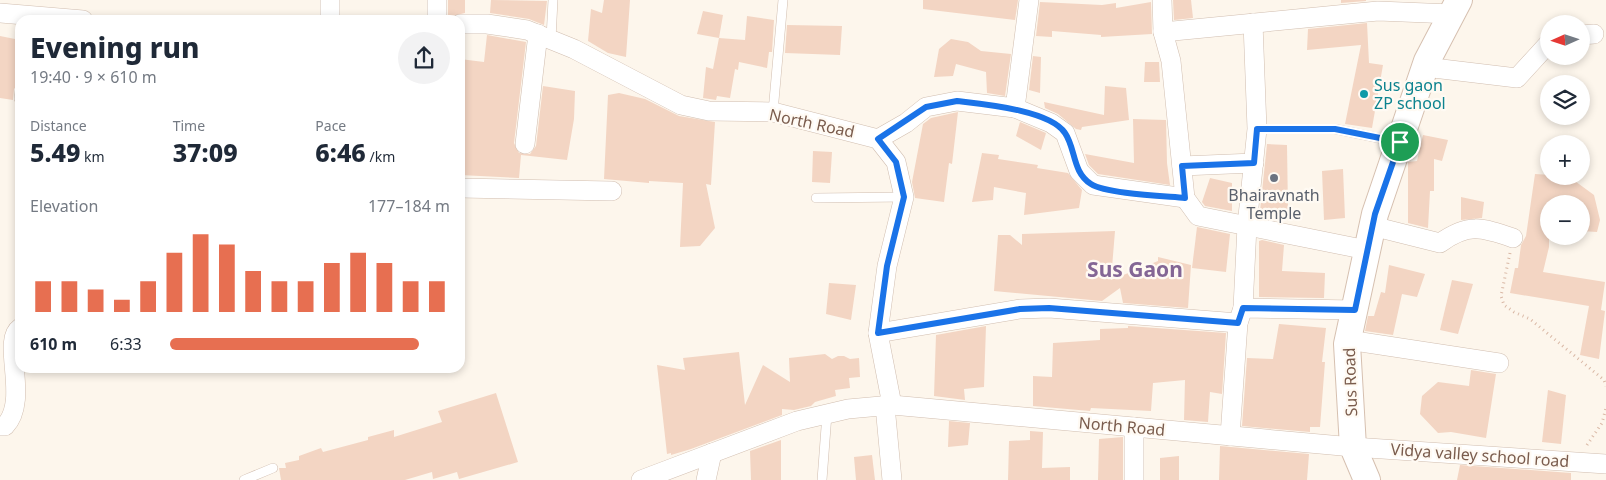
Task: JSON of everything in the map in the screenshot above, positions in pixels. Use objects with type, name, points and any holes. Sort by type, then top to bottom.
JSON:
[{"type":"main road","name":"Sus Road","points":[[1367,480],[1353,447],[1348,340],[1370,238],[1400,142],[1425,67],[1456,7]]},
{"type":"street","points":[[330,0],[330,15]]},
{"type":"street","points":[[437,0],[437,15]]},
{"type":"street","points":[[1015,108],[1029,0]]},
{"type":"street","points":[[1162,0],[1163,32],[1171,61],[1185,198],[1198,216],[1248,226],[1440,243],[1462,230],[1472,228],[1487,229],[1513,238]]},
{"type":"street","points":[[1163,32],[1378,11],[1456,7]]},
{"type":"street","points":[[0,13],[15,15]]},
{"type":"street","name":"North Road","points":[[465,24],[487,24],[527,30],[681,105],[709,111],[773,112],[878,139]]},
{"type":"street","points":[[1230,436],[1257,129],[1253,24]]},
{"type":"street","points":[[526,144],[544,37]]},
{"type":"street","points":[[1425,67],[1517,78],[1540,53]]},
{"type":"street","points":[[892,480],[888,406],[878,333],[887,266],[904,197],[896,162],[878,139],[926,107],[957,101],[1015,108],[1051,123],[1065,133],[1079,171],[1092,185],[1185,198]]},
{"type":"street","points":[[896,162],[906,122]]},
{"type":"street","points":[[1182,166],[1254,163]]},
{"type":"street","points":[[465,188],[612,191]]},
{"type":"street","points":[[878,333],[1020,309],[1049,308],[1240,315],[1355,310]]},
{"type":"street","points":[[0,426],[5,426],[11,420],[15,409],[16,391],[12,347],[15,334]]},
{"type":"street","points":[[1348,340],[1499,363]]},
{"type":"street","name":"North Road","points":[[650,478],[797,421],[827,413],[888,406],[1353,447]]},
{"type":"street","points":[[1134,427],[1134,480]]},
{"type":"street","name":"Vidya valley school road","points":[[1353,447],[1577,462],[1602,469]]},
{"type":"street","points":[[706,480],[712,453]]},
{"type":"lane","points":[[544,37],[553,0]]},
{"type":"lane","points":[[773,112],[783,0]]},
{"type":"lane","points":[[1257,129],[1335,129],[1400,142]]},
{"type":"lane","points":[[816,198],[904,197]]},
{"type":"lane","points":[[822,480],[827,413]]},
{"type":"lane","points":[[244,480],[273,468]]},
{"type":"path","points":[[1513,238],[1501,296],[1504,305],[1530,319],[1604,380],[1606,386]]},
{"type":"path","points":[[1577,462],[1602,423],[1606,408]]},
{"type":"building","points":[[448,0],[465,0],[465,13],[448,15]]},
{"type":"building","points":[[491,0],[547,1],[544,25],[529,19],[490,13]]},
{"type":"building","points":[[604,0],[630,0],[626,57],[608,53],[588,41],[591,9],[602,13]]},
{"type":"building","points":[[923,0],[1018,0],[1015,20],[923,9]]},
{"type":"building","points":[[1173,0],[1191,0],[1193,18],[1174,20]]},
{"type":"building","points":[[1341,0],[1366,0],[1366,1],[1341,3]]},
{"type":"building","points":[[1040,2],[1102,5],[1116,3],[1116,8],[1151,2],[1152,34],[1101,37],[1101,35],[1052,31],[1052,37],[1036,36]]},
{"type":"building","points":[[703,11],[723,15],[719,38],[697,34]]},
{"type":"building","points":[[747,16],[774,20],[772,52],[769,52],[767,68],[739,62],[738,70],[735,69],[730,98],[717,96],[716,100],[703,98],[706,67],[713,69],[719,38],[745,40]]},
{"type":"building","points":[[1367,23],[1369,63],[1383,65],[1372,128],[1345,124],[1361,45],[1307,50],[1308,29]]},
{"type":"building","points":[[787,25],[842,26],[840,55],[785,53]]},
{"type":"building","points":[[487,35],[526,42],[514,143],[519,153],[530,154],[536,146],[543,86],[575,91],[574,119],[567,160],[521,155],[519,178],[465,175],[465,60],[484,62]]},
{"type":"building","points":[[0,36],[15,39],[15,88],[13,100],[0,98]]},
{"type":"building","points":[[951,39],[968,42],[981,51],[1011,54],[1005,96],[987,93],[986,72],[956,64],[953,76],[934,77],[939,49]]},
{"type":"building","points":[[1033,56],[1041,57],[1040,93],[1029,90]]},
{"type":"building","points":[[1145,62],[1159,62],[1160,82],[1144,82]]},
{"type":"building","points":[[1105,86],[1126,88],[1129,120],[1082,127],[1081,130],[1076,129],[1058,114],[1045,108],[1044,102],[1104,115]]},
{"type":"building","points":[[619,93],[645,99],[679,116],[715,122],[711,185],[706,184],[715,228],[700,246],[680,247],[683,183],[649,181],[649,183],[604,179],[608,95]]},
{"type":"building","points":[[958,112],[952,164],[949,163],[944,202],[915,198],[912,182],[923,124],[931,118]]},
{"type":"building","points":[[1133,119],[1166,120],[1167,163],[1170,185],[1098,174],[1089,165],[1085,154],[1134,163]]},
{"type":"building","points":[[1020,122],[1046,133],[1041,150],[1016,136]]},
{"type":"building","points":[[1423,135],[1448,140],[1442,161],[1434,159],[1434,191],[1430,191],[1428,228],[1408,223],[1408,162],[1417,161]]},
{"type":"building","name":"Bhairavnath Temple","points":[[1267,144],[1287,145],[1288,211],[1260,211]]},
{"type":"building","points":[[813,151],[832,152],[830,183],[812,182]]},
{"type":"building","points":[[982,153],[999,155],[998,159],[1038,165],[1037,168],[1068,173],[1082,190],[1079,208],[1024,215],[1026,193],[994,187],[993,200],[972,202]]},
{"type":"building","points":[[1343,169],[1345,218],[1324,220],[1322,171]]},
{"type":"building","points":[[1535,174],[1540,174],[1540,185],[1580,185],[1594,195],[1600,220],[1597,232],[1590,232],[1590,195],[1540,195],[1540,245],[1549,245],[1543,272],[1605,282],[1601,310],[1605,311],[1599,359],[1580,355],[1589,306],[1510,293],[1515,268],[1518,268],[1521,245],[1526,236]]},
{"type":"building","points":[[1210,178],[1232,183],[1232,211],[1205,206],[1202,202]]},
{"type":"building","points":[[1461,197],[1484,202],[1482,218],[1461,220]]},
{"type":"building","points":[[1197,227],[1230,234],[1226,272],[1192,268]]},
{"type":"building","points":[[1115,231],[1111,280],[1158,261],[1158,257],[1191,265],[1188,308],[1123,303],[1120,288],[1102,301],[994,291],[998,235],[1010,235],[1022,245],[1022,234]]},
{"type":"building","points":[[1259,241],[1284,245],[1282,271],[1325,273],[1324,298],[1259,297]]},
{"type":"building","points":[[1389,265],[1425,274],[1417,297],[1402,294],[1393,335],[1365,331],[1368,316],[1374,316],[1381,292],[1385,293]]},
{"type":"building","points":[[1452,280],[1473,284],[1458,334],[1440,330]]},
{"type":"building","points":[[829,283],[856,285],[851,320],[826,314]]},
{"type":"building","points":[[1279,324],[1326,328],[1322,362],[1325,362],[1320,427],[1310,427],[1310,432],[1242,426],[1247,358],[1273,359]]},
{"type":"building","points":[[986,326],[984,387],[964,389],[965,400],[934,396],[936,335]]},
{"type":"building","points":[[1128,326],[1226,333],[1222,394],[1210,392],[1208,422],[1184,420],[1185,380],[1153,383],[1151,411],[1091,408],[1090,411],[1033,406],[1033,376],[1052,377],[1053,343],[1100,340],[1100,329],[1128,328]]},
{"type":"building","points":[[739,352],[745,405],[763,365],[790,382],[789,358],[825,354],[832,359],[838,356],[850,359],[859,358],[860,377],[849,378],[850,388],[835,390],[836,396],[815,402],[811,406],[794,410],[782,409],[782,415],[691,449],[671,455],[671,453],[667,454],[657,365],[685,370],[683,358]]},
{"type":"building","points":[[1471,370],[1496,374],[1486,438],[1451,432],[1438,433],[1420,414],[1422,396],[1438,382],[1469,386]]},
{"type":"building","points":[[1548,390],[1566,395],[1561,444],[1542,442]]},
{"type":"building","points":[[496,393],[518,462],[459,479],[457,472],[433,479],[432,472],[405,480],[281,480],[279,468],[286,468],[285,463],[299,460],[299,456],[321,448],[323,452],[368,440],[368,437],[394,430],[394,437],[442,422],[438,411]]},
{"type":"building","points":[[949,421],[970,423],[968,445],[948,447]]},
{"type":"building","points":[[1030,431],[1043,432],[1042,468],[1070,467],[1070,480],[1008,480],[1009,441],[1030,440]]},
{"type":"building","points":[[1123,437],[1123,480],[1098,480],[1099,439]]},
{"type":"building","points":[[781,440],[781,480],[751,480],[750,451]]},
{"type":"building","points":[[1220,446],[1309,454],[1307,480],[1219,480]]},
{"type":"building","points":[[872,455],[875,480],[856,480],[854,457]]},
{"type":"building","points":[[1179,456],[1179,480],[1160,480],[1160,458]]},
{"type":"building","points":[[1460,465],[1571,473],[1571,480],[1457,480]]},
{"type":"place","name":"Sus gaon ZP school","points":[[1364,94]]},
{"type":"place","name":"Bhairavnath Temple","points":[[1274,178]]},
{"type":"district","name":"Sus Gaon","points":[[1135,269]]},
{"type":"route","points":[[957,101],[1015,108],[1051,123],[1065,133],[1079,171],[1086,181],[1092,185],[1185,198],[1182,166],[1254,163],[1257,129],[1335,129],[1400,142],[1375,214],[1355,310],[1243,308],[1238,323],[1049,308],[1020,309],[878,333],[887,266],[904,197],[896,162],[878,139],[926,107],[957,101]]}]
